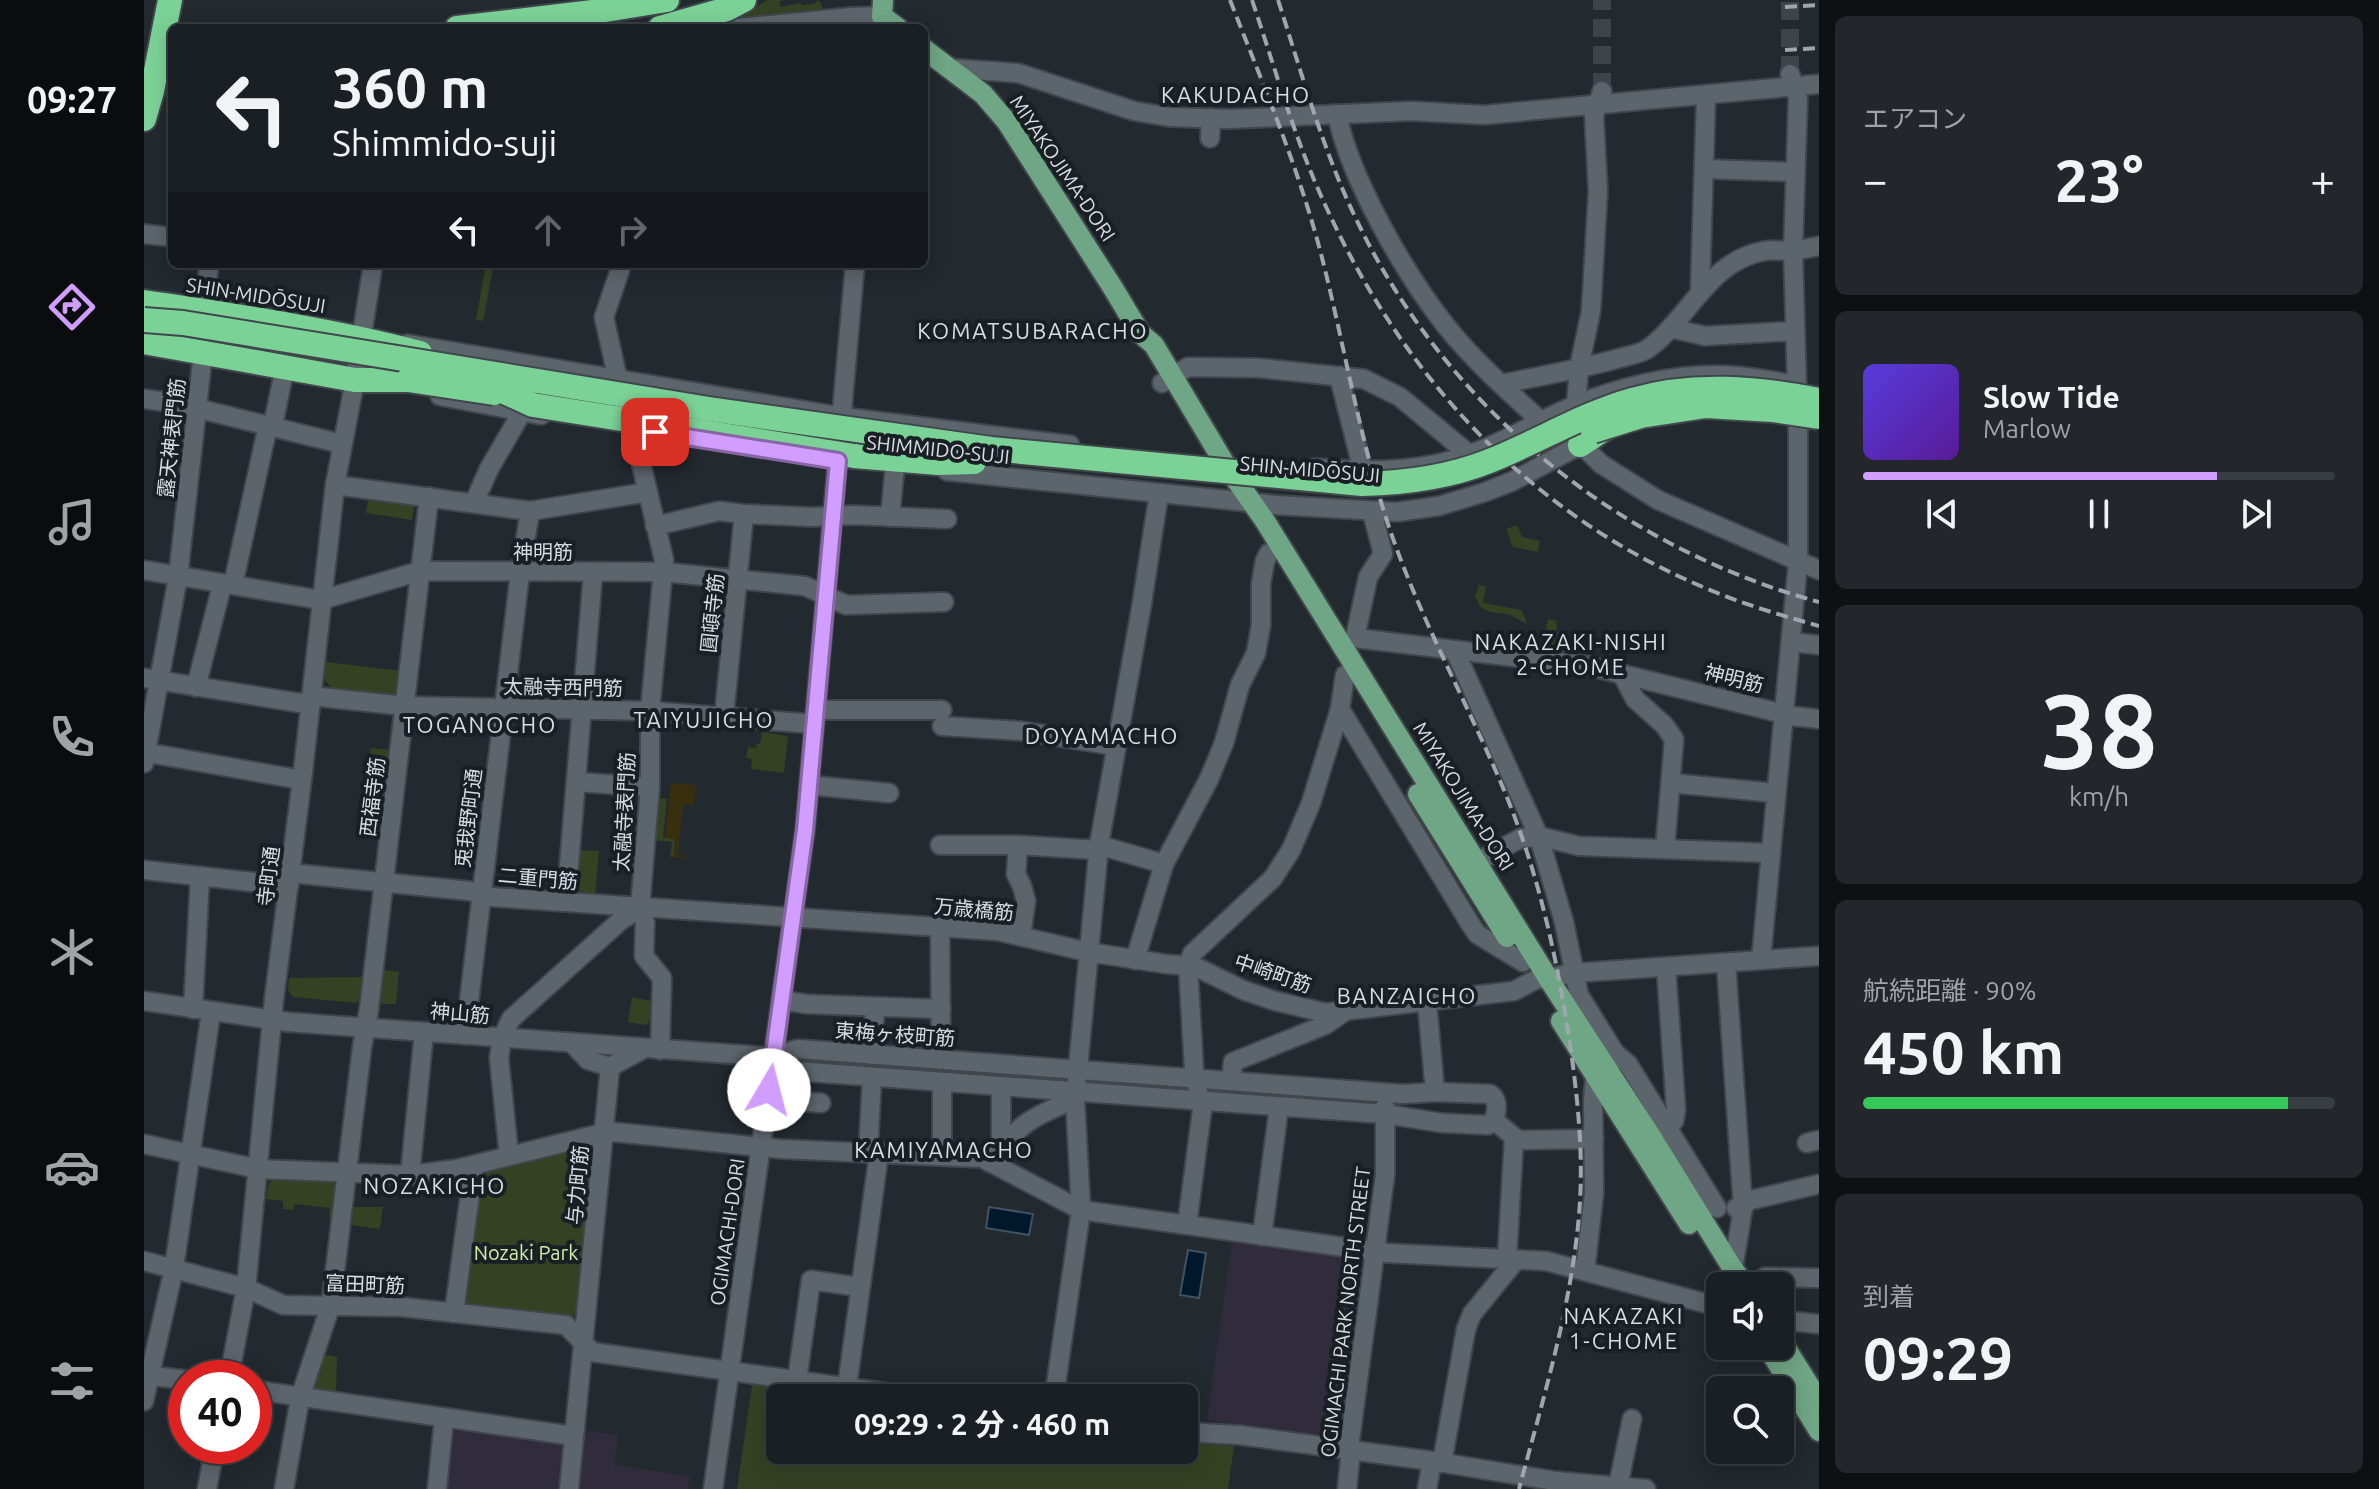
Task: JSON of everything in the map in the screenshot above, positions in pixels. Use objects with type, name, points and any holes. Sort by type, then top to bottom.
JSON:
[{"type":"highway","points":[[144,119],[157,78],[170,0]]},
{"type":"highway","points":[[482,24],[593,6],[667,0]]},
{"type":"highway","points":[[674,24],[727,9],[744,0]]},
{"type":"highway","name":"SHIN-MIDŌSUJI","points":[[144,302],[361,337],[457,362],[945,438],[982,455],[1365,501],[1404,499],[1462,487],[1509,470],[1598,428],[1641,416],[1706,406],[1772,410],[1814,424]]},
{"type":"highway","points":[[144,309],[400,350],[430,359],[533,405],[854,456],[938,463],[982,455]]},
{"type":"highway","points":[[144,320],[198,325],[982,455]]},
{"type":"highway","points":[[144,331],[169,330],[358,364],[936,452],[1362,484],[1400,483],[1439,477],[1487,462],[1591,415],[1632,400],[1665,393],[1701,389],[1747,390],[1819,400]]},
{"type":"highway","points":[[144,342],[355,380],[408,380],[856,449],[982,455]]},
{"type":"highway","points":[[1580,445],[1635,409],[1666,401],[1753,399],[1814,424]]},
{"type":"main road","name":"MIYAKOJIMA-DORI","points":[[928,52],[983,94],[1007,122],[1140,333],[1154,345],[1174,375],[1217,463],[1243,501],[1269,553],[1343,646],[1345,675],[1422,800],[1472,868],[1492,913],[1658,1130],[1709,1212],[1729,1272]]},
{"type":"main road","name":"MIYAKOJIMA-DORI","points":[[1243,501],[1265,521],[1343,646],[1595,1077],[1727,1272]]},
{"type":"main road","points":[[1776,1360],[1819,1431]]},
{"type":"main road","points":[[1793,1360],[1819,1401]]},
{"type":"street","points":[[799,24],[886,18]]},
{"type":"street","points":[[947,68],[1018,73],[1134,111],[1169,117],[1265,119],[1411,111],[1484,115],[1600,98],[1706,96],[1791,80],[1819,84]]},
{"type":"street","points":[[1761,960],[1775,793],[1814,424],[1797,385],[1793,250],[1798,98],[1791,80]]},
{"type":"street","points":[[1700,291],[1706,96]]},
{"type":"street","points":[[1600,98],[1594,116],[1598,191],[1591,311],[1567,409],[1580,445],[1601,464],[1658,500],[1819,570]]},
{"type":"street","points":[[1337,114],[1354,166],[1373,208],[1393,245],[1447,327],[1542,422]]},
{"type":"street","points":[[1210,138],[1211,118]]},
{"type":"street","points":[[1704,169],[1795,172]]},
{"type":"street","points":[[144,234],[168,237]]},
{"type":"street","points":[[1501,384],[1640,353],[1670,328],[1700,291],[1742,258],[1764,251],[1819,246]]},
{"type":"street","points":[[204,311],[209,268]]},
{"type":"street","points":[[361,337],[372,268]]},
{"type":"street","points":[[621,268],[604,317],[616,371],[621,380]]},
{"type":"street","name":"OGIMACHI-DORI","points":[[713,1489],[809,785],[855,268]]},
{"type":"street","points":[[1670,328],[1705,336],[1795,331]]},
{"type":"street","name":"SHIMMIDO-SUJI","points":[[361,337],[843,417],[1217,463],[1363,471],[1415,468],[1470,455],[1567,409],[1622,390],[1685,377],[1747,376],[1819,389]]},
{"type":"street","name":"寺町通","points":[[232,1360],[246,1288],[271,1020],[335,485],[361,337]]},
{"type":"street","name":"露天神表門筋","points":[[145,756],[151,680],[178,577],[203,353]]},
{"type":"street","points":[[196,687],[227,585],[268,425],[274,420],[285,367]]},
{"type":"street","points":[[1174,375],[1259,368],[1364,379],[1400,397],[1470,455]]},
{"type":"street","points":[[1339,376],[1363,471]]},
{"type":"street","name":"SHIMMIDO-SUJI","points":[[355,380],[522,412],[838,461],[1372,512],[1439,506],[1513,481],[1580,445],[1690,417],[1726,416],[1814,424]]},
{"type":"street","name":"太融寺表門筋","points":[[621,380],[664,560],[650,711],[650,787],[640,908],[645,923],[644,956],[662,978],[652,1050]]},
{"type":"street","points":[[144,399],[196,406],[342,444]]},
{"type":"street","points":[[474,503],[489,469],[522,412]]},
{"type":"street","points":[[890,517],[895,466]]},
{"type":"street","points":[[335,485],[530,511],[648,492]]},
{"type":"street","points":[[1056,1384],[1081,1210],[1077,1070],[1098,848],[1159,493]]},
{"type":"street","name":"西福寺筋","points":[[284,1489],[300,1398],[331,1304],[429,497]]},
{"type":"street","name":"兎我野町通","points":[[465,1035],[503,708],[530,511]]},
{"type":"street","points":[[655,526],[719,511],[813,517],[947,519]]},
{"type":"street","points":[[1343,646],[1368,577],[1383,554],[1372,512]]},
{"type":"street","name":"圓頓寺筋","points":[[724,716],[744,514]]},
{"type":"street","points":[[1135,960],[1164,864],[1203,791],[1224,743],[1240,685],[1256,653],[1261,625],[1261,583],[1269,553]]},
{"type":"street","name":"神明筋","points":[[144,570],[321,600],[420,571],[663,572],[805,586],[846,605],[944,602]]},
{"type":"street","points":[[566,902],[593,573]]},
{"type":"street","points":[[1791,642],[1819,645]]},
{"type":"street","name":"神明筋","points":[[1343,646],[1455,651],[1589,666],[1784,714],[1819,719]]},
{"type":"street","points":[[1455,651],[1539,837],[1564,922],[1579,995],[1615,1053],[1628,1064],[1658,1130],[1674,1121],[1676,1110],[1666,967]]},
{"type":"street","points":[[1622,674],[1635,699],[1671,733],[1675,746],[1665,848]]},
{"type":"street","points":[[1187,1225],[1202,1110],[1194,1070],[1188,965],[1192,954],[1273,878],[1291,850],[1311,803],[1340,709],[1345,675]]},
{"type":"street","name":"太融寺西門筋","points":[[151,680],[300,703],[320,697],[405,706],[650,711],[724,716],[942,718],[1116,746]]},
{"type":"street","points":[[1340,709],[1477,934],[1535,973]]},
{"type":"street","points":[[145,756],[302,780]]},
{"type":"street","points":[[576,782],[650,787]]},
{"type":"street","points":[[1671,783],[1775,793]]},
{"type":"street","points":[[809,785],[889,793]]},
{"type":"street","points":[[1401,811],[1422,800]]},
{"type":"street","points":[[1447,885],[1521,838],[1539,837],[1579,846],[1771,853]]},
{"type":"street","points":[[940,845],[1098,848],[1164,864]]},
{"type":"street","points":[[1018,845],[1016,874],[1026,901],[1021,936]]},
{"type":"street","name":"二重門筋","points":[[144,870],[200,876],[384,882],[470,891],[491,897],[640,908]]},
{"type":"street","points":[[144,1401],[147,1375],[174,1268],[191,1154],[202,1011],[200,876]]},
{"type":"street","points":[[509,1156],[499,1058],[502,1038],[511,1019],[620,921],[640,908]]},
{"type":"street","name":"万歳橋筋","points":[[640,908],[998,931],[1088,952],[1188,965]]},
{"type":"street","points":[[1471,925],[1492,913]]},
{"type":"street","points":[[940,927],[941,1060]]},
{"type":"street","name":"中崎町筋","points":[[1188,965],[1243,990],[1326,1013],[1514,991],[1535,973],[1819,956]]},
{"type":"street","points":[[1726,963],[1743,1208],[1732,1272]]},
{"type":"street","points":[[781,1000],[806,1004],[941,1009]]},
{"type":"street","name":"神山筋","points":[[144,1001],[271,1020],[773,1057]]},
{"type":"street","points":[[1427,1002],[1435,1092]]},
{"type":"street","points":[[872,1055],[875,1007]]},
{"type":"street","points":[[1231,1081],[1233,1062],[1325,1025],[1346,1010]]},
{"type":"street","points":[[410,1175],[424,1032]]},
{"type":"street","points":[[573,1044],[593,1062],[610,1067],[652,1050]]},
{"type":"street","points":[[1270,1047],[1274,1084]]},
{"type":"street","name":"東梅ヶ枝町筋","points":[[773,1057],[798,1049],[1403,1094],[1490,1094],[1497,1103],[1494,1120]]},
{"type":"street","points":[[773,1057],[795,1071],[1076,1096],[1385,1114],[1442,1123],[1488,1125],[1494,1120],[1520,1140],[1594,1139]]},
{"type":"street","name":"与力町筋","points":[[569,1489],[610,1067]]},
{"type":"street","points":[[1585,1271],[1594,1193],[1595,1077]]},
{"type":"street","points":[[847,1384],[874,1153],[872,1078]]},
{"type":"street","points":[[942,1083],[942,1156]]},
{"type":"street","points":[[1001,1087],[1001,1135],[1007,1140]]},
{"type":"street","name":"OGIMACHI PARK NORTH STREET","points":[[1347,1489],[1348,1451],[1385,1175],[1385,1092]]},
{"type":"street","points":[[989,1162],[1016,1130],[1036,1115],[1076,1096]]},
{"type":"street","points":[[768,1098],[821,1103]]},
{"type":"street","points":[[1262,1236],[1279,1107]]},
{"type":"street","points":[[144,1144],[258,1169],[410,1175],[474,1165],[614,1132],[761,1147],[982,1158],[1081,1210],[1374,1251],[1546,1261],[1706,1303]]},
{"type":"street","points":[[1427,1489],[1437,1462],[1466,1329],[1472,1314],[1511,1260],[1514,1137]]},
{"type":"street","points":[[454,1313],[474,1165]]},
{"type":"street","points":[[1743,1208],[1747,1201],[1819,1184]]},
{"type":"street","points":[[1709,1212],[1743,1208]]},
{"type":"street","name":"富田町筋","points":[[144,1261],[246,1288],[283,1305],[402,1307],[566,1325],[592,1352],[826,1384]]},
{"type":"street","points":[[1794,1278],[1819,1278]]},
{"type":"street","points":[[797,1380],[811,1280],[860,1287]]},
{"type":"street","points":[[1794,1322],[1819,1324]]},
{"type":"street","points":[[147,1375],[168,1378]]},
{"type":"street","points":[[272,1393],[574,1436]]},
{"type":"street","points":[[437,1489],[444,1419]]},
{"type":"street","points":[[1618,1486],[1632,1419]]},
{"type":"street","points":[[1198,1433],[1239,1435],[1437,1462],[1554,1485],[1646,1489]]},
{"type":"street","points":[[207,1489],[212,1464]]},
{"type":"shaded area","points":[[1232,1241],[1360,1259],[1365,1264],[1345,1432],[1338,1437],[1207,1420]]},
{"type":"shaded area","points":[[456,1427],[559,1441],[564,1447],[560,1489],[444,1489],[450,1431]]},
{"type":"shaded area","points":[[585,1431],[618,1435],[614,1465],[690,1476],[688,1489],[580,1489]]},
{"type":"green space","points":[[767,0],[782,0],[779,2],[781,7],[813,4],[819,0],[823,9],[733,21]]},
{"type":"green space","points":[[485,268],[493,268],[483,321],[476,320]]},
{"type":"green space","points":[[369,492],[415,499],[412,520],[366,513]]},
{"type":"green space","points":[[1517,525],[1522,537],[1540,541],[1538,552],[1513,547],[1506,529]]},
{"type":"green space","points":[[1479,585],[1486,586],[1483,603],[1522,610],[1527,624],[1508,614],[1490,612],[1480,607],[1475,596]]},
{"type":"green space","points":[[1548,619],[1557,621],[1556,631],[1568,633],[1566,645],[1573,646],[1572,655],[1542,651],[1549,634],[1546,628]]},
{"type":"green space","points":[[326,662],[401,671],[398,696],[333,689],[324,680]]},
{"type":"green space","points":[[762,732],[788,736],[784,773],[751,769],[752,759],[746,758],[748,747],[756,748],[757,743],[760,744]]},
{"type":"green space","points":[[371,748],[391,750],[386,791],[366,788]]},
{"type":"green space","points":[[658,798],[667,799],[663,837],[675,839],[674,857],[670,857],[672,842],[654,840]]},
{"type":"green space","points":[[578,850],[599,851],[595,895],[574,893]]},
{"type":"green space","points":[[382,970],[399,972],[396,1004],[382,1004],[378,998]]},
{"type":"green space","points":[[362,977],[356,1003],[293,997],[288,990],[289,978]]},
{"type":"green space","points":[[632,997],[651,1001],[650,1020],[646,1025],[628,1022]]},
{"type":"green space","name":"Nozaki Park","points":[[587,1145],[593,1150],[577,1312],[571,1318],[467,1306],[462,1300],[479,1181],[489,1170]]},
{"type":"green space","points":[[274,1177],[336,1180],[341,1185],[337,1219],[329,1218],[330,1208],[294,1204],[293,1210],[283,1209],[283,1201],[266,1199],[269,1183]]},
{"type":"green space","points":[[354,1207],[383,1207],[380,1229],[351,1225]]},
{"type":"green space","points":[[325,1355],[337,1357],[336,1395],[319,1394],[314,1388]]},
{"type":"green space","points":[[752,1385],[766,1387],[766,1464],[1198,1464],[1198,1444],[1234,1446],[1228,1489],[737,1489]]},
{"type":"sand","points":[[671,783],[696,785],[694,805],[683,805],[678,854],[685,855],[685,858],[674,857],[676,839],[665,838]]},
{"type":"water","points":[[989,1207],[1033,1214],[1029,1235],[986,1228]]},
{"type":"water","points":[[1188,1250],[1206,1253],[1199,1298],[1180,1295]]},
{"type":"tunnel","points":[[1602,0],[1602,91]]},
{"type":"tunnel","points":[[1790,0],[1790,74]]},
{"type":"railway","points":[[1230,0],[1311,218],[1369,461],[1390,530],[1416,597],[1518,825],[1546,917],[1559,980],[1578,1108],[1581,1172],[1579,1215],[1563,1319],[1519,1489]]},
{"type":"railway","points":[[1252,0],[1306,160],[1328,211],[1360,274],[1397,333],[1438,389],[1484,439],[1535,485],[1590,526],[1650,562],[1715,592],[1819,626]]},
{"type":"railway","points":[[1278,0],[1325,144],[1360,227],[1398,294],[1442,356],[1493,413],[1549,464],[1611,508],[1677,547],[1746,578],[1819,602]]},
{"type":"railway","points":[[1785,7],[1819,5]]},
{"type":"railway","points":[[1785,50],[1819,48]]},
{"type":"district","name":"KAKUDACHO","points":[[1236,94]]},
{"type":"district","name":"KOMATSUBARACHO","points":[[1033,330]]},
{"type":"district","name":"NAKAZAKI-NISHI 2-CHOME","points":[[1571,654]]},
{"type":"district","name":"TAIYUJICHO","points":[[704,719]]},
{"type":"district","name":"TOGANOCHO","points":[[480,724]]},
{"type":"district","name":"DOYAMACHO","points":[[1102,735]]},
{"type":"district","name":"BANZAICHO","points":[[1407,995]]},
{"type":"district","name":"KAMIYAMACHO","points":[[944,1149]]},
{"type":"district","name":"NOZAKICHO","points":[[435,1185]]},
{"type":"district","name":"NAKAZAKI 1-CHOME","points":[[1624,1328]]},
{"type":"route","points":[[655,432],[838,461],[805,830],[769,1090]]}]
